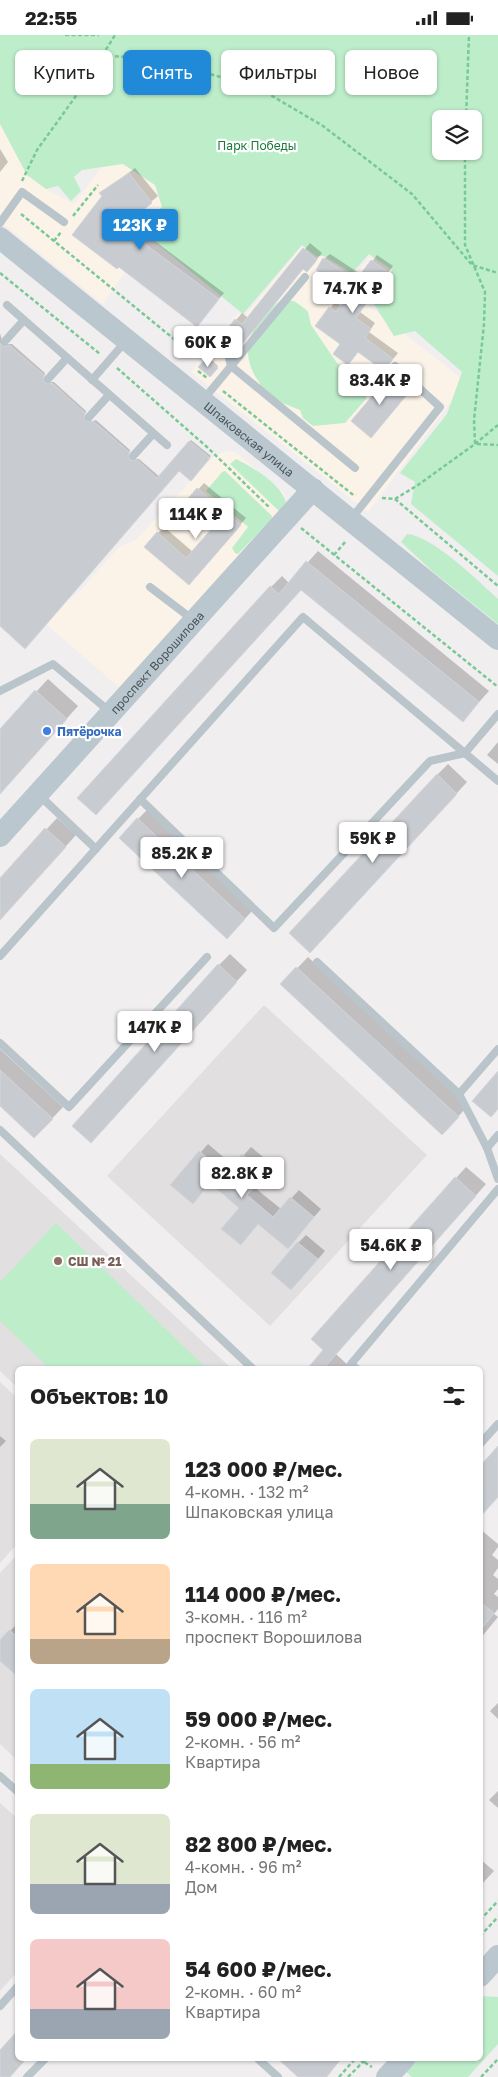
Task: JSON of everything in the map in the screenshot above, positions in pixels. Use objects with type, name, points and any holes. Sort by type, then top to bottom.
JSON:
[{"type":"main road","name":"Шпаковская улица","points":[[0,239],[126,340],[208,393],[313,489],[498,639]]},
{"type":"main road","name":"проспект Ворошилова","points":[[0,836],[313,489]]},
{"type":"main road","points":[[483,1973],[498,1956]]},
{"type":"main road","points":[[387,2077],[402,2061]]},
{"type":"lane","points":[[0,223],[22,193],[66,223]]},
{"type":"lane","points":[[208,393],[305,277]]},
{"type":"lane","points":[[7,305],[166,445]]},
{"type":"lane","points":[[5,341],[24,320]]},
{"type":"lane","points":[[92,380],[126,340]]},
{"type":"lane","points":[[226,350],[231,366],[355,468]]},
{"type":"lane","points":[[48,379],[67,358]]},
{"type":"lane","points":[[350,520],[440,407],[395,366]]},
{"type":"lane","points":[[89,417],[109,395]]},
{"type":"lane","points":[[133,456],[153,434]]},
{"type":"lane","points":[[150,587],[194,620]]},
{"type":"lane","points":[[0,956],[303,617],[498,781]]},
{"type":"lane","points":[[0,691],[53,664],[110,713]]},
{"type":"lane","points":[[140,799],[274,928],[430,761],[465,753],[498,714]]},
{"type":"lane","points":[[38,795],[96,849]]},
{"type":"lane","points":[[0,1043],[69,1107],[207,957]]},
{"type":"lane","points":[[317,961],[459,1094],[487,1148],[498,1179]]},
{"type":"lane","points":[[459,1094],[498,1049]]},
{"type":"lane","points":[[0,1130],[250,1366]]},
{"type":"lane","points":[[487,1148],[498,1135]]},
{"type":"lane","points":[[354,1366],[352,1364],[498,1189]]},
{"type":"lane","points":[[483,1440],[498,1424]]},
{"type":"lane","points":[[0,1777],[15,1790]]},
{"type":"lane","points":[[0,2006],[15,1989]]},
{"type":"lane","points":[[27,2077],[42,2061]]},
{"type":"lane","points":[[260,2061],[278,2077]]},
{"type":"path","points":[[65,35],[99,35]]},
{"type":"path","points":[[105,50],[115,35]]},
{"type":"path","points":[[466,110],[469,35]]},
{"type":"path","points":[[113,56],[159,60],[257,87],[323,126],[412,194],[472,265],[498,273]]},
{"type":"path","points":[[77,95],[37,150],[22,181],[6,202],[174,339],[178,355],[186,361]]},
{"type":"path","points":[[465,160],[465,245],[485,292],[484,324],[474,420],[475,444]]},
{"type":"path","points":[[54,241],[66,223],[98,185]]},
{"type":"path","points":[[0,273],[109,361],[207,447],[277,515],[287,517],[498,687]]},
{"type":"path","points":[[193,367],[208,393],[352,494],[395,499],[498,585]]},
{"type":"path","points":[[395,499],[418,485],[498,425]]},
{"type":"path","points":[[475,444],[498,445]]},
{"type":"path","points":[[483,1917],[498,1901]]},
{"type":"path","points":[[483,1933],[498,1917]]},
{"type":"path","points":[[481,2077],[498,2059]]},
{"type":"path","points":[[339,2077],[353,2061]]},
{"type":"path","points":[[348,2077],[364,2061]]},
{"type":"shaded area","points":[[0,124],[27,175],[46,189],[74,204],[111,155],[176,199],[103,304],[0,221]]},
{"type":"shaded area","points":[[301,247],[316,258],[322,256],[355,276],[370,256],[392,272],[369,306],[466,382],[368,512],[191,372],[238,313],[245,316]]},
{"type":"shaded area","points":[[227,451],[235,452],[275,485],[284,493],[286,502],[121,689],[46,624],[65,603],[81,590],[119,547],[136,540],[214,456]]},
{"type":"shaded area","points":[[264,1005],[427,1155],[270,1326],[107,1176]]},
{"type":"shaded area","name":"СШ № 21","points":[[0,1154],[229,1366],[15,1366],[15,1385],[0,1371]]},
{"type":"shaded area","points":[[0,1382],[15,1396],[15,1546],[0,1563]]},
{"type":"shaded area","points":[[15,1557],[15,1758],[0,1744],[0,1573]]},
{"type":"shaded area","points":[[0,1803],[15,1816],[15,1974],[0,1991]]},
{"type":"green space","name":"Парк Победы","points":[[0,35],[498,35],[498,576],[411,504],[415,482],[400,473],[447,414],[462,372],[415,331],[394,336],[374,304],[392,270],[369,254],[352,273],[324,256],[316,256],[302,245],[243,314],[139,229],[162,207],[155,185],[123,164],[82,170],[74,177],[81,191],[71,201],[58,186],[46,189],[27,175],[0,124]]},
{"type":"green space","points":[[281,300],[294,301],[304,308],[308,312],[311,325],[337,363],[344,369],[364,378],[366,382],[366,399],[345,423],[313,426],[303,418],[300,410],[281,403],[264,391],[257,379],[248,356],[251,335],[263,317]]},
{"type":"green space","points":[[236,459],[272,482],[283,495],[286,502],[281,513],[230,464]]},
{"type":"green space","points":[[225,471],[272,516],[272,519],[238,554],[232,548],[248,527],[206,491]]},
{"type":"green space","points":[[407,534],[429,542],[442,551],[498,599],[498,624],[432,571],[401,542]]},
{"type":"green space","name":"СШ № 21","points":[[56,1223],[204,1366],[47,1366],[0,1321],[0,1282]]},
{"type":"green space","points":[[483,1996],[498,1997],[498,2044],[483,2060]]},
{"type":"green space","points":[[415,2061],[483,2061],[468,2077],[412,2077],[405,2071]]},
{"type":"building","points":[[129,173],[152,203],[122,227],[219,299],[197,327],[119,267],[117,269],[72,235],[102,196],[99,193]]},
{"type":"building","points":[[303,248],[317,260],[307,272],[303,269],[236,352],[231,346],[219,339],[235,319],[242,324]]},
{"type":"building","points":[[323,258],[356,280],[371,260],[388,272],[356,318],[371,329],[365,338],[393,359],[384,371],[358,352],[348,365],[333,354],[340,344],[315,326],[329,307],[336,312],[350,292],[316,270]]},
{"type":"building","points":[[0,343],[4,347],[9,345],[44,375],[43,380],[45,383],[52,383],[85,413],[84,418],[86,421],[93,421],[129,452],[128,457],[130,460],[137,460],[157,478],[189,441],[210,458],[191,481],[179,471],[25,649],[0,626]]},
{"type":"building","points":[[206,358],[218,368],[210,377],[198,367]]},
{"type":"building","points":[[390,375],[410,391],[371,438],[351,421]]},
{"type":"building","points":[[197,488],[241,525],[189,585],[144,547],[157,532],[186,558],[214,526],[185,502]]},
{"type":"building","points":[[306,561],[479,702],[463,722],[301,590],[96,815],[77,798],[270,586],[279,594]]},
{"type":"building","points":[[35,690],[67,719],[0,794],[0,729]]},
{"type":"building","points":[[437,774],[457,794],[310,953],[289,933]]},
{"type":"building","points":[[137,818],[245,919],[227,939],[119,838]]},
{"type":"building","points":[[45,828],[66,847],[0,920],[0,878]]},
{"type":"building","points":[[218,964],[237,982],[91,1143],[72,1126]]},
{"type":"building","points":[[296,967],[459,1117],[442,1135],[280,984]]},
{"type":"building","points":[[0,1070],[53,1119],[34,1138],[0,1106]]},
{"type":"building","points":[[498,1071],[498,1109],[491,1117],[472,1101]]},
{"type":"building","points":[[199,1151],[226,1173],[242,1154],[266,1174],[247,1195],[273,1217],[290,1197],[314,1217],[288,1249],[258,1224],[241,1245],[221,1229],[239,1208],[210,1183],[193,1204],[170,1185]]},
{"type":"building","points":[[455,1177],[476,1196],[326,1366],[310,1366],[323,1350],[311,1339]]},
{"type":"building","points":[[297,1242],[318,1259],[291,1290],[271,1273]]},
{"type":"building","points":[[498,1446],[498,1497],[483,1514],[483,1463]]},
{"type":"building","points":[[483,1604],[494,1613],[483,1627]]},
{"type":"building","points":[[9,1630],[15,1635],[15,1674],[0,1661],[0,1640]]},
{"type":"building","points":[[15,2033],[15,2061],[24,2061],[10,2077],[0,2077],[0,2050]]},
{"type":"building","points":[[280,2061],[339,2061],[326,2077],[298,2077]]},
{"type":"place","name":"Пятёрочка","points":[[47,731]]},
{"type":"place","name":"СШ № 21","points":[[58,1261]]}]
